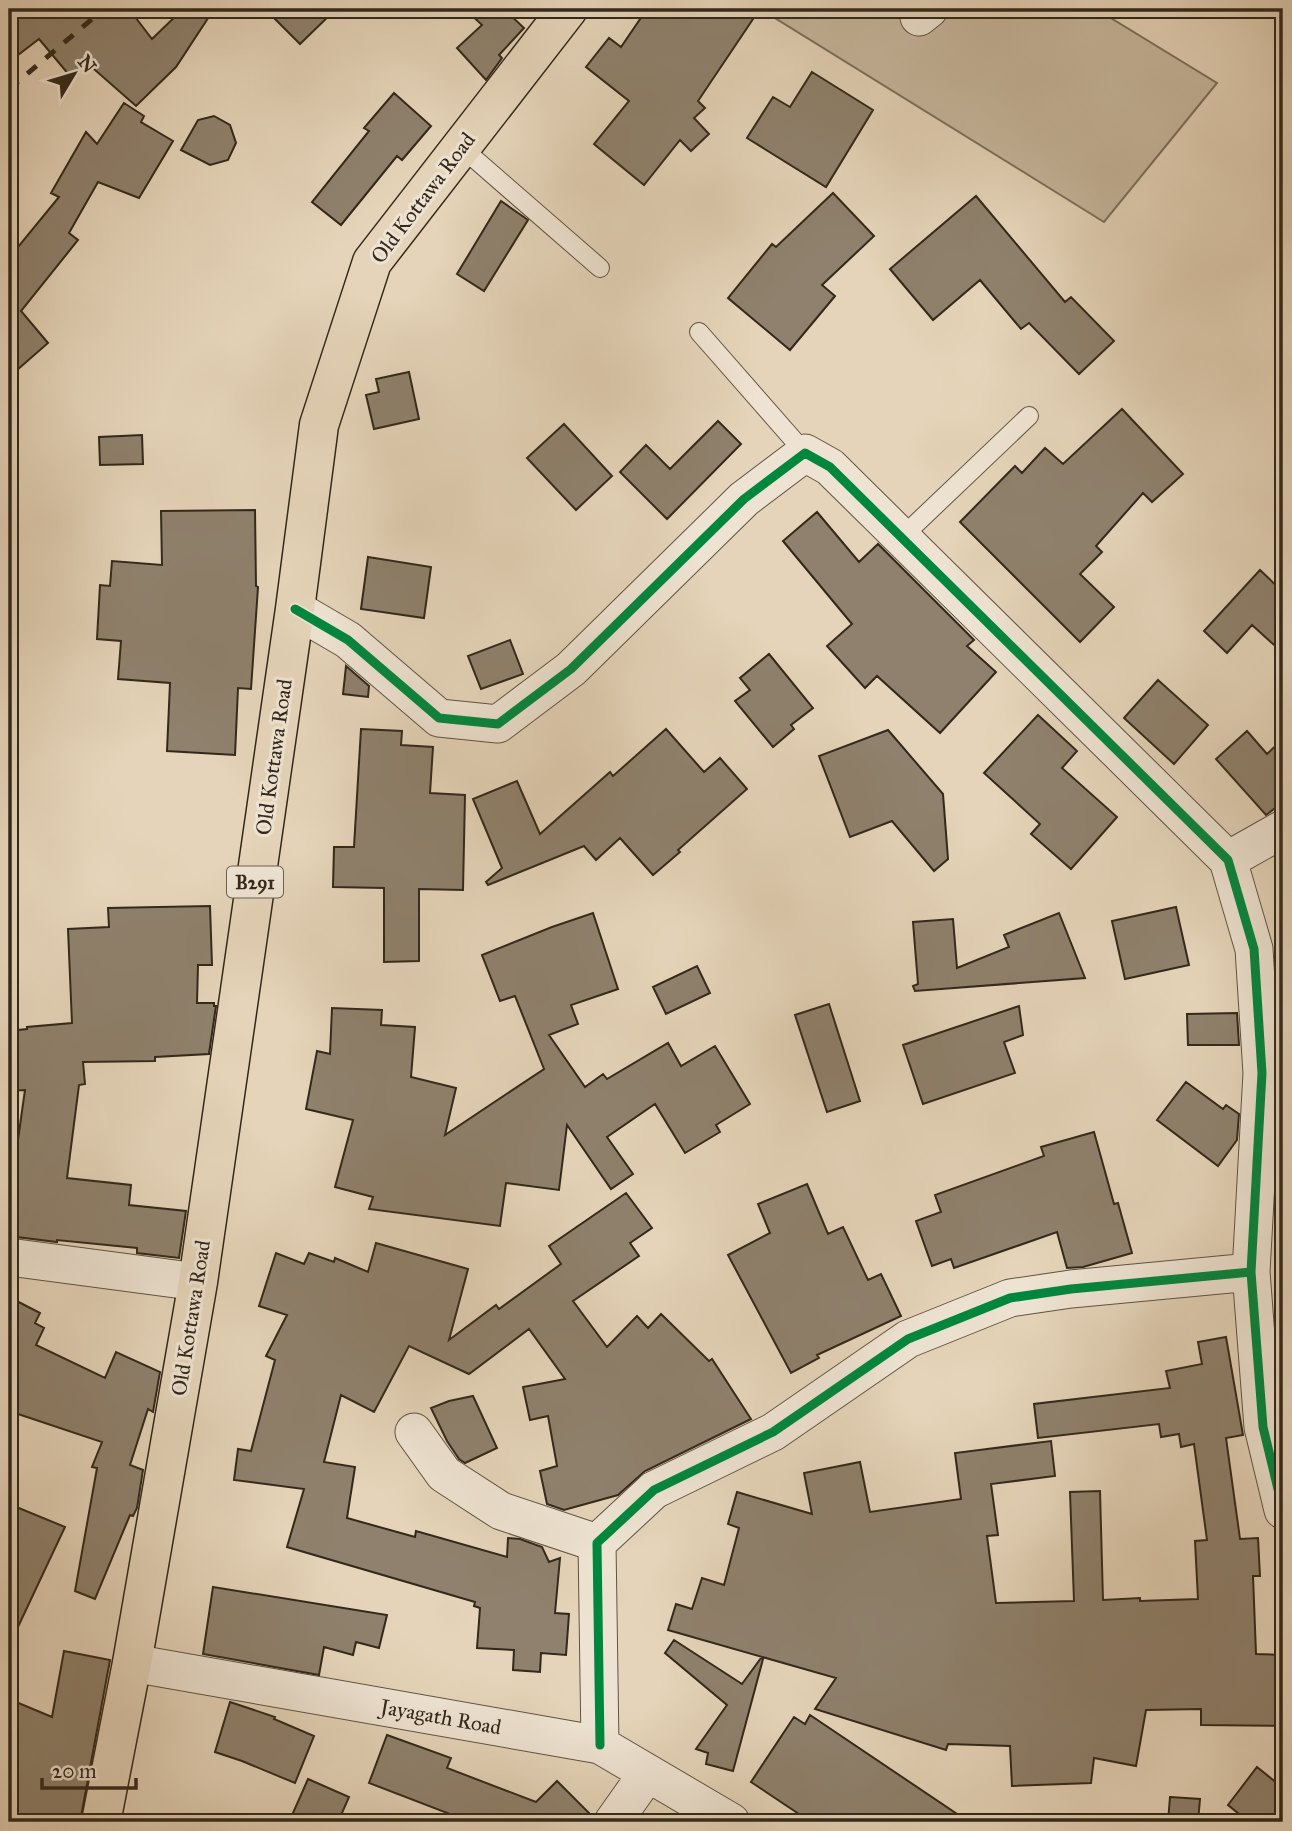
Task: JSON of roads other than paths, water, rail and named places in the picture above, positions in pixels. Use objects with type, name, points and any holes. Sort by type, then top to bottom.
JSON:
[{"type":"main road","name":"Old Kottawa Road","points":[[101,1822],[132,1662],[198,1282],[319,425],[372,262],[568,9]]},
{"type":"street","points":[[295,609],[348,640],[439,718],[498,724],[571,669],[744,499],[805,453],[830,467],[1228,860],[1254,949],[1273,1071],[1251,1272],[1263,1427],[1283,1510]]},
{"type":"street","points":[[1228,860],[1283,829]]},
{"type":"street","points":[[9,1257],[198,1282]]},
{"type":"street","points":[[600,1745],[597,1543],[654,1490],[774,1432],[908,1339],[1010,1298],[1071,1289],[1251,1272]]},
{"type":"street","points":[[415,1432],[444,1474],[501,1511],[597,1543]]},
{"type":"street","name":"Jayagath Road","points":[[132,1662],[600,1745],[731,1822]]},
{"type":"street","points":[[613,1822],[647,1774]]},
{"type":"lane","points":[[461,147],[600,268]]},
{"type":"lane","points":[[699,332],[805,453]]},
{"type":"lane","points":[[902,537],[1029,416]]},
{"type":"railway","points":[[9,89],[104,9]]}]
